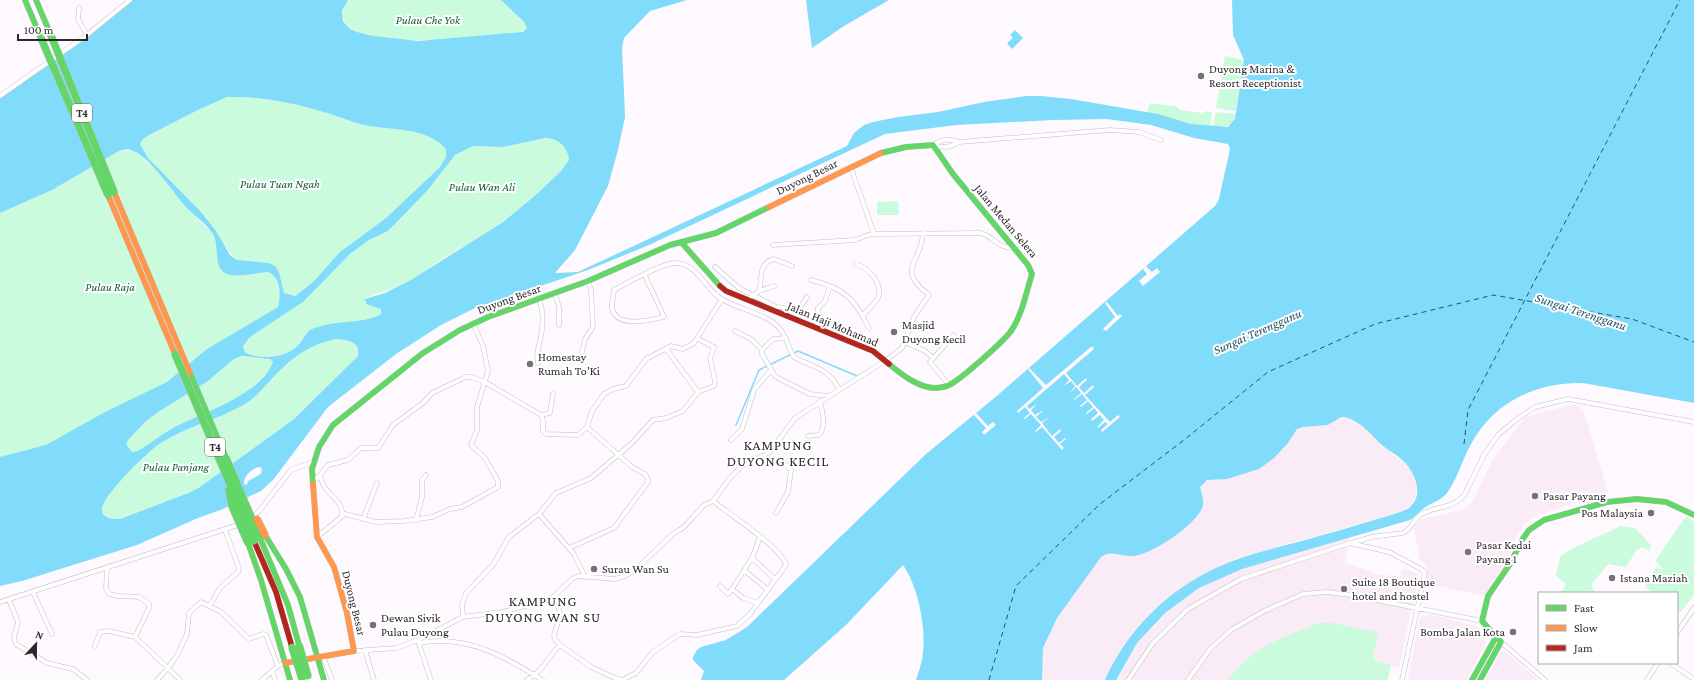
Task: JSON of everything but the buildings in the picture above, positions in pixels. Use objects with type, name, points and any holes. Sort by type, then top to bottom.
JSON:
[{"type":"main road","points":[[22,0],[36,26]]},
{"type":"main road","name":"T4","points":[[25,0],[226,458],[257,539]]},
{"type":"main road","name":"T4","points":[[36,0],[111,194]]},
{"type":"main road","points":[[41,0],[50,33]]},
{"type":"main road","name":"Duyong Besar","points":[[354,651],[348,613],[337,577],[317,536],[311,476],[313,462],[323,440],[333,425],[343,416],[427,350],[473,323],[588,281],[656,250],[716,233],[893,148],[933,145]]},
{"type":"main road","name":"Jalan Medan Selera","points":[[885,361],[892,369],[921,385],[934,388],[949,385],[983,359],[1002,340],[1018,318],[1032,274],[1028,265],[1015,248],[953,174],[933,145]]},
{"type":"main road","name":"Jalan Haji Mohamad","points":[[681,242],[719,286],[873,351],[885,361]]},
{"type":"main road","name":"T4","points":[[179,352],[226,474],[285,595],[305,679]]},
{"type":"main road","points":[[1498,639],[1482,621],[1487,598],[1506,569],[1520,542],[1530,529],[1545,520],[1608,502],[1629,499],[1667,501],[1680,506],[1694,515]]},
{"type":"main road","points":[[257,539],[286,569],[300,597],[320,657],[324,680]]},
{"type":"main road","points":[[257,539],[261,580],[290,680]]},
{"type":"main road","points":[[1472,680],[1498,639]]},
{"type":"main road","points":[[1480,680],[1498,639]]},
{"type":"main road","points":[[285,663],[354,651]]},
{"type":"street","points":[[0,96],[87,34],[130,0]]},
{"type":"street","points":[[79,8],[78,19],[87,34]]},
{"type":"street","name":"Duyong Besar","points":[[959,142],[952,147],[940,148],[933,145],[939,140],[952,139],[959,142],[1110,130],[1139,132],[1161,140]]},
{"type":"street","points":[[851,168],[874,234]]},
{"type":"street","name":"Jalan Haji Mohamad","points":[[885,361],[902,348],[914,317],[928,295],[915,284],[911,274],[911,268],[921,246],[923,233]]},
{"type":"street","points":[[773,245],[855,240],[874,234],[981,233],[987,234],[1001,246],[1015,248]]},
{"type":"street","points":[[758,291],[761,270],[765,263],[774,259],[792,266]]},
{"type":"street","points":[[645,275],[654,296],[658,299],[664,317],[635,322],[618,317],[613,311],[612,306],[614,290],[645,275],[674,263],[686,265],[722,299],[774,323],[786,338],[792,354],[826,372],[839,389]]},
{"type":"street","points":[[856,264],[864,266],[870,272],[879,294],[877,300],[863,315]]},
{"type":"street","points":[[715,267],[750,298],[758,291],[774,286]]},
{"type":"street","points":[[698,276],[705,271]]},
{"type":"street","points":[[811,280],[841,290],[849,296],[863,315],[869,328]]},
{"type":"street","points":[[582,352],[588,334],[593,327],[591,290],[588,281]]},
{"type":"street","points":[[817,328],[818,308],[824,301],[830,286]]},
{"type":"street","points":[[555,294],[559,307],[559,325]]},
{"type":"street","points":[[775,309],[799,309],[807,297]]},
{"type":"street","points":[[538,363],[536,352],[540,338],[542,314],[539,299]]},
{"type":"street","points":[[312,483],[328,465],[348,460],[361,448],[378,448],[393,425],[423,403],[432,393],[466,377],[483,381],[541,415],[543,421],[543,431],[549,435],[578,435],[587,427],[592,411],[604,394],[613,389],[626,386],[643,362],[650,356],[671,346],[688,348],[698,339],[722,299]]},
{"type":"street","points":[[317,536],[330,528],[342,515],[349,513],[363,519],[376,522],[416,520],[436,516],[450,509],[462,507],[498,488],[498,481],[485,458],[471,445],[476,430],[476,412],[488,366],[483,346],[473,323]]},
{"type":"street","points":[[735,330],[751,340],[762,350],[771,369],[780,379],[805,392],[828,396]]},
{"type":"street","points":[[949,385],[930,364],[932,357],[942,349],[954,335]]},
{"type":"street","points":[[762,350],[773,339],[786,338]]},
{"type":"street","points":[[462,617],[462,604],[466,593],[493,565],[509,537],[539,514],[556,493],[590,478],[631,444],[653,420],[666,418],[683,411],[698,392],[712,387],[716,381],[710,361],[714,347],[698,339]]},
{"type":"street","points":[[905,342],[924,351],[932,357]]},
{"type":"street","points":[[666,349],[698,392]]},
{"type":"street","points":[[419,642],[462,617],[502,612],[536,604],[552,598],[572,579],[578,576],[615,579],[625,576],[635,570],[674,533],[683,528],[704,505],[713,501],[738,469],[747,462],[763,457],[770,452],[792,420],[885,361]]},
{"type":"street","points":[[731,440],[742,429],[754,390],[771,369]]},
{"type":"street","points":[[541,415],[550,412],[553,394]]},
{"type":"street","points":[[1128,680],[1153,643],[1194,606],[1241,579],[1350,543],[1372,537],[1407,531],[1421,514],[1453,505],[1460,501],[1490,446],[1498,435],[1535,407],[1568,399],[1694,422]]},
{"type":"street","points":[[808,436],[814,436],[821,433],[824,417],[820,401]]},
{"type":"street","points":[[569,548],[614,528],[648,482],[645,474],[632,467],[587,427]]},
{"type":"street","points":[[763,457],[785,464],[791,470],[790,487],[776,513]]},
{"type":"street","points":[[0,602],[225,530],[247,521],[256,515],[291,470],[313,462]]},
{"type":"street","points":[[320,475],[322,486],[340,504],[342,515]]},
{"type":"street","points":[[416,520],[422,497],[422,480],[426,475]]},
{"type":"street","points":[[363,519],[377,483]]},
{"type":"street","points":[[552,598],[558,604],[560,616],[554,637],[560,645],[591,667],[619,680],[636,673],[653,652],[680,634],[697,635],[737,626],[750,614],[767,589],[785,568],[786,562],[760,537],[713,501]]},
{"type":"street","points":[[539,514],[569,548],[579,562],[585,577]]},
{"type":"street","points":[[210,605],[220,588],[238,572],[239,568],[225,530]]},
{"type":"street","points":[[720,586],[728,594],[752,558],[760,537]]},
{"type":"street","points":[[1350,543],[1389,552],[1424,571],[1425,575],[1402,680]]},
{"type":"street","points":[[752,558],[775,579]]},
{"type":"street","points":[[107,568],[106,588],[109,594],[138,597],[148,604],[148,611],[135,637]]},
{"type":"street","points":[[744,570],[767,589]]},
{"type":"street","points":[[732,589],[744,598],[758,603]]},
{"type":"street","points":[[34,592],[52,634]]},
{"type":"street","points":[[1188,680],[1210,649],[1231,630],[1264,611],[1303,594],[1327,592],[1351,595],[1482,621]]},
{"type":"street","points":[[9,600],[18,622],[14,637],[16,644],[47,663],[73,669],[87,680]]},
{"type":"street","points":[[157,680],[178,654],[187,634],[189,613],[201,602],[210,605],[225,616],[249,639],[263,634],[266,635],[278,666]]},
{"type":"street","points":[[1678,632],[1694,608]]},
{"type":"street","points":[[95,646],[100,632],[109,631],[135,637],[180,680]]},
{"type":"street","points":[[1498,639],[1545,680]]},
{"type":"street","points":[[354,651],[396,648],[419,642],[444,641],[478,646],[507,658],[542,680]]},
{"type":"street","points":[[419,642],[431,679]]},
{"type":"street","points":[[527,680],[542,669],[550,655],[560,645]]},
{"type":"street","points":[[365,650],[374,680]]},
{"type":"street","points":[[320,657],[332,680]]},
{"type":"street","points":[[262,680],[278,666],[285,663]]},
{"type":"street","points":[[1647,680],[1657,664]]},
{"type":"street","points":[[1672,664],[1694,679]]},
{"type":"street","points":[[272,671],[275,680]]},
{"type":"shaded area","name":"Pasar Payang","points":[[1575,404],[1584,412],[1608,492],[1537,515],[1525,523],[1520,529],[1504,568],[1486,596],[1428,584],[1426,564],[1420,560],[1414,529],[1421,519],[1463,510],[1473,501],[1492,461],[1525,417]]},
{"type":"shaded area","points":[[1341,417],[1355,421],[1366,429],[1385,448],[1405,463],[1415,476],[1417,485],[1415,498],[1411,506],[1394,514],[1269,549],[1217,568],[1182,588],[1147,617],[1122,647],[1105,680],[1042,680],[1043,648],[1057,618],[1101,557],[1110,553],[1117,554],[1151,550],[1158,547],[1194,521],[1203,505],[1200,487],[1207,480],[1227,479],[1259,469],[1288,443],[1297,429],[1303,427],[1328,425]]},
{"type":"shaded area","points":[[1350,537],[1345,563],[1377,574],[1400,577],[1402,568],[1419,574],[1399,668],[1376,661],[1373,656],[1378,635],[1318,623],[1247,659],[1228,680],[1116,680],[1137,643],[1165,613],[1199,588],[1242,569]]},
{"type":"shaded area","points":[[1429,614],[1477,626],[1486,635],[1485,644],[1467,680],[1412,680],[1408,678],[1420,618]]},
{"type":"shaded area","points":[[1502,649],[1538,680],[1485,680]]},
{"type":"green space","name":"Pulau Che Yok","points":[[348,0],[501,0],[524,22],[527,28],[520,33],[445,40],[379,38],[355,31],[343,19]]},
{"type":"green space","points":[[1225,56],[1244,60],[1236,111],[1216,108]]},
{"type":"green space","name":"Pulau Tuan Ngah","points":[[227,97],[276,101],[328,113],[364,125],[408,130],[429,136],[438,142],[447,149],[446,157],[439,168],[386,218],[340,252],[313,282],[294,296],[284,293],[279,272],[269,263],[237,260],[222,243],[216,231],[148,158],[140,144],[143,139],[149,135]]},
{"type":"green space","points":[[1150,103],[1178,107],[1180,110],[1202,113],[1207,111],[1212,112],[1210,126],[1191,124],[1147,112]]},
{"type":"green space","points":[[1216,112],[1236,114],[1235,119],[1228,126],[1213,127]]},
{"type":"green space","points":[[550,138],[562,144],[567,151],[569,160],[556,176],[527,204],[412,280],[395,288],[366,298],[365,303],[381,309],[381,314],[364,320],[320,326],[306,333],[302,341],[292,350],[279,355],[264,357],[273,361],[272,365],[257,383],[238,398],[161,436],[0,554],[0,213],[52,190],[119,151],[131,150],[140,155],[155,169],[185,206],[212,233],[216,241],[217,260],[234,275],[267,272],[275,276],[278,284],[278,307],[207,349],[208,381],[237,357],[256,357],[247,354],[243,349],[249,338],[303,302],[350,254],[369,240],[388,231],[427,191],[455,155],[473,146],[503,147]]},
{"type":"green space","points":[[898,201],[899,215],[877,215],[877,202]]},
{"type":"green space","name":"Pulau Panjang","points":[[337,339],[349,341],[356,345],[358,348],[358,356],[294,419],[191,492],[120,519],[108,518],[103,514],[102,508],[104,502],[117,484],[152,449],[179,433],[235,410],[255,397],[284,366],[300,354],[317,345]]},
{"type":"green space","points":[[1687,517],[1694,522],[1694,595],[1681,612],[1678,610],[1678,592],[1652,592],[1645,587],[1656,567],[1661,570],[1663,569],[1655,561],[1684,519]]},
{"type":"green space","points":[[1620,526],[1635,528],[1651,545],[1649,551],[1642,547],[1636,551],[1626,567],[1608,564],[1591,585],[1594,590],[1592,592],[1561,592],[1566,584],[1556,576],[1560,557],[1582,544]]},
{"type":"green space","points":[[1318,623],[1332,623],[1377,632],[1378,635],[1373,656],[1376,661],[1391,665],[1388,680],[1228,680],[1248,658],[1269,644]]},
{"type":"water","name":"Sungai Terengganu","points":[[132,0],[348,0],[342,11],[343,21],[350,29],[373,36],[418,41],[523,32],[527,28],[524,22],[501,0],[687,0],[650,11],[624,38],[622,47],[625,117],[608,186],[575,250],[555,273],[578,272],[847,146],[854,133],[864,125],[873,122],[938,112],[984,102],[1026,96],[1041,96],[1071,99],[1158,114],[1191,124],[1228,127],[1235,119],[1244,60],[1233,35],[1232,0],[1694,0],[1694,403],[1583,383],[1548,386],[1517,398],[1490,418],[1479,431],[1470,446],[1451,488],[1442,498],[1424,508],[1410,520],[1242,569],[1199,588],[1165,613],[1137,643],[1116,680],[1105,680],[1125,645],[1150,614],[1181,588],[1198,577],[1236,560],[1408,509],[1415,500],[1417,494],[1416,481],[1410,469],[1399,457],[1383,446],[1359,424],[1353,420],[1341,417],[1328,425],[1303,427],[1297,429],[1288,443],[1274,458],[1259,469],[1227,479],[1207,480],[1200,487],[1203,505],[1200,512],[1174,537],[1141,554],[1128,556],[1113,553],[1101,557],[1057,618],[1043,648],[1042,680],[916,680],[921,663],[924,643],[922,619],[917,595],[903,565],[846,625],[784,680],[701,680],[704,671],[693,660],[697,650],[701,647],[726,640],[747,627],[926,454],[998,395],[1215,206],[1219,199],[1230,149],[1228,144],[1194,138],[1151,125],[1107,119],[956,125],[885,134],[649,245],[588,270],[475,308],[441,325],[396,354],[328,407],[273,480],[261,491],[223,509],[198,518],[137,545],[22,581],[0,586],[0,457],[46,445],[105,412],[167,382],[207,349],[278,307],[280,297],[279,286],[272,274],[267,272],[235,276],[222,271],[219,266],[215,238],[209,229],[186,207],[146,159],[130,149],[119,151],[52,190],[0,213],[0,97],[15,88]],"holes":[[[227,97],[276,101],[328,113],[364,125],[408,131],[428,136],[446,149],[446,157],[439,168],[386,218],[340,252],[313,282],[295,296],[284,293],[279,272],[275,266],[269,263],[237,260],[230,255],[216,231],[201,212],[148,158],[140,144],[143,139],[149,135]],[[550,138],[562,144],[567,151],[569,160],[561,171],[537,194],[503,222],[411,280],[385,293],[365,299],[366,304],[381,309],[381,314],[359,321],[329,324],[308,331],[298,346],[290,352],[280,355],[260,357],[245,352],[243,347],[249,338],[303,302],[350,254],[369,240],[388,231],[427,191],[455,155],[473,146],[503,147]],[[337,339],[349,341],[358,348],[358,356],[294,419],[191,492],[120,519],[108,518],[103,514],[102,508],[104,502],[117,484],[152,449],[179,433],[224,415],[248,402],[258,394],[284,366],[300,354],[317,345]],[[242,356],[270,359],[273,362],[267,373],[257,384],[245,393],[217,408],[177,426],[138,451],[132,452],[126,444],[146,421],[208,381],[234,359]],[[258,467],[262,468],[261,474],[248,481],[247,485],[244,484],[248,473]]]},
{"type":"water","points":[[806,0],[889,0],[844,26],[812,48]]},
{"type":"water","points":[[1015,30],[1023,38],[1012,49],[1007,43],[1013,38],[1010,35]]},
{"type":"pier","points":[[1146,266],[1152,272],[1157,268],[1160,272],[1143,286],[1139,281],[1147,274],[1143,269]]},
{"type":"pier","points":[[1107,302],[1118,316],[1120,314],[1122,316],[1106,331],[1103,329],[1115,317],[1105,303]]},
{"type":"pier","points":[[1092,346],[1094,349],[1066,373],[1077,386],[1086,378],[1087,380],[1079,387],[1084,393],[1093,385],[1094,387],[1085,395],[1110,422],[1118,415],[1120,417],[1102,432],[1101,430],[1108,424],[1105,422],[1098,428],[1097,427],[1104,420],[1100,415],[1092,421],[1091,419],[1098,413],[1094,408],[1087,414],[1086,413],[1093,407],[1088,401],[1081,407],[1080,406],[1087,400],[1082,394],[1074,400],[1081,393],[1076,387],[1069,394],[1075,386],[1071,381],[1064,386],[1069,380],[1064,374],[1027,406],[1029,409],[1037,404],[1031,410],[1035,415],[1044,410],[1036,417],[1041,422],[1050,417],[1042,423],[1052,436],[1060,429],[1061,431],[1054,437],[1059,443],[1065,438],[1066,439],[1060,444],[1064,448],[1062,450],[1042,427],[1036,432],[1035,431],[1041,425],[1031,414],[1025,419],[1024,418],[1030,413],[1025,407],[1018,413],[1017,411],[1043,388],[1028,369],[1029,368],[1046,385]]},
{"type":"pier","points":[[976,413],[988,426],[993,422],[996,425],[984,435],[982,432],[986,428],[974,415]]},
{"type":"waterway","points":[[736,425],[759,370],[798,351],[857,376]]},
{"type":"ferry route","points":[[1464,444],[1468,410],[1680,0]]},
{"type":"ferry route","points":[[989,680],[1016,586],[1100,504],[1184,440],[1268,372],[1375,324],[1493,295],[1632,319],[1694,342]]},
{"type":"traffic: fast","points":[[25,0],[41,38]]},
{"type":"traffic: fast","points":[[36,0],[50,33]]},
{"type":"traffic: fast","points":[[50,33],[114,192]]},
{"type":"traffic: fast","points":[[41,38],[108,195]]},
{"type":"traffic: fast","points":[[881,153],[906,147],[933,145],[953,174],[1028,265],[1032,274],[1021,311],[1011,331],[1000,343],[954,382],[942,387],[928,387],[915,383],[889,364]]},
{"type":"traffic: fast","points":[[313,484],[312,469],[319,447],[333,425],[423,353],[460,330],[488,317],[588,281],[670,245],[716,233],[769,207]]},
{"type":"traffic: fast","points":[[681,242],[720,286]]},
{"type":"traffic: fast","points":[[175,354],[254,541]]},
{"type":"traffic: fast","points":[[190,373],[226,458]]},
{"type":"traffic: fast","points":[[226,458],[260,538]]},
{"type":"traffic: fast","points":[[229,490],[232,506],[248,543]]},
{"type":"traffic: fast","points":[[1480,680],[1501,642],[1482,621],[1488,596],[1510,564],[1522,540],[1529,530],[1544,520],[1607,502],[1637,499],[1666,502],[1694,515]]},
{"type":"traffic: fast","points":[[265,535],[286,569],[300,597],[324,680]]},
{"type":"traffic: fast","points":[[260,538],[288,605],[299,645]]},
{"type":"traffic: fast","points":[[248,543],[261,580],[290,680]]},
{"type":"traffic: fast","points":[[1472,680],[1496,637]]},
{"type":"traffic: fast","points":[[299,645],[308,676]]},
{"type":"traffic: fast","points":[[292,647],[302,679]]},
{"type":"traffic: slow","points":[[769,207],[881,153]]},
{"type":"traffic: slow","points":[[114,192],[190,373]]},
{"type":"traffic: slow","points":[[108,195],[175,354]]},
{"type":"traffic: slow","points":[[285,663],[354,651],[347,613],[334,567],[317,537],[313,484]]},
{"type":"traffic: slow","points":[[257,519],[265,535]]},
{"type":"traffic: jam","points":[[720,286],[726,291],[873,351],[889,364]]},
{"type":"traffic: jam","points":[[254,541],[276,592],[292,647]]},
{"type":"place","name":"Duyong Marina & Resort Receptionist","points":[[1201,76]]},
{"type":"place","name":"Masjid Duyong Kecil","points":[[894,332]]},
{"type":"place","name":"Homestay Rumah To’Ki","points":[[530,364]]},
{"type":"place","name":"Pasar Payang","points":[[1535,496]]},
{"type":"place","name":"Pos Malaysia","points":[[1651,513]]},
{"type":"place","name":"Pasar Kedai Payang 1","points":[[1468,552]]},
{"type":"place","name":"Surau Wan Su","points":[[594,569]]},
{"type":"place","name":"Istana Maziah","points":[[1612,578]]},
{"type":"place","name":"Suite 18 Boutique hotel and hostel","points":[[1344,589]]},
{"type":"place","name":"Dewan Sivik Pulau Duyong","points":[[373,625]]},
{"type":"place","name":"Bomba Jalan Kota","points":[[1513,632]]},
{"type":"district","name":"KAMPUNG DUYONG KECIL","points":[[778,454]]},
{"type":"district","name":"KAMPUNG DUYONG WAN SU","points":[[543,610]]},
{"type":"park label","name":"Pulau Wan Ali","points":[[482,187]]},
{"type":"park label","name":"Pulau Raja","points":[[110,287]]}]
